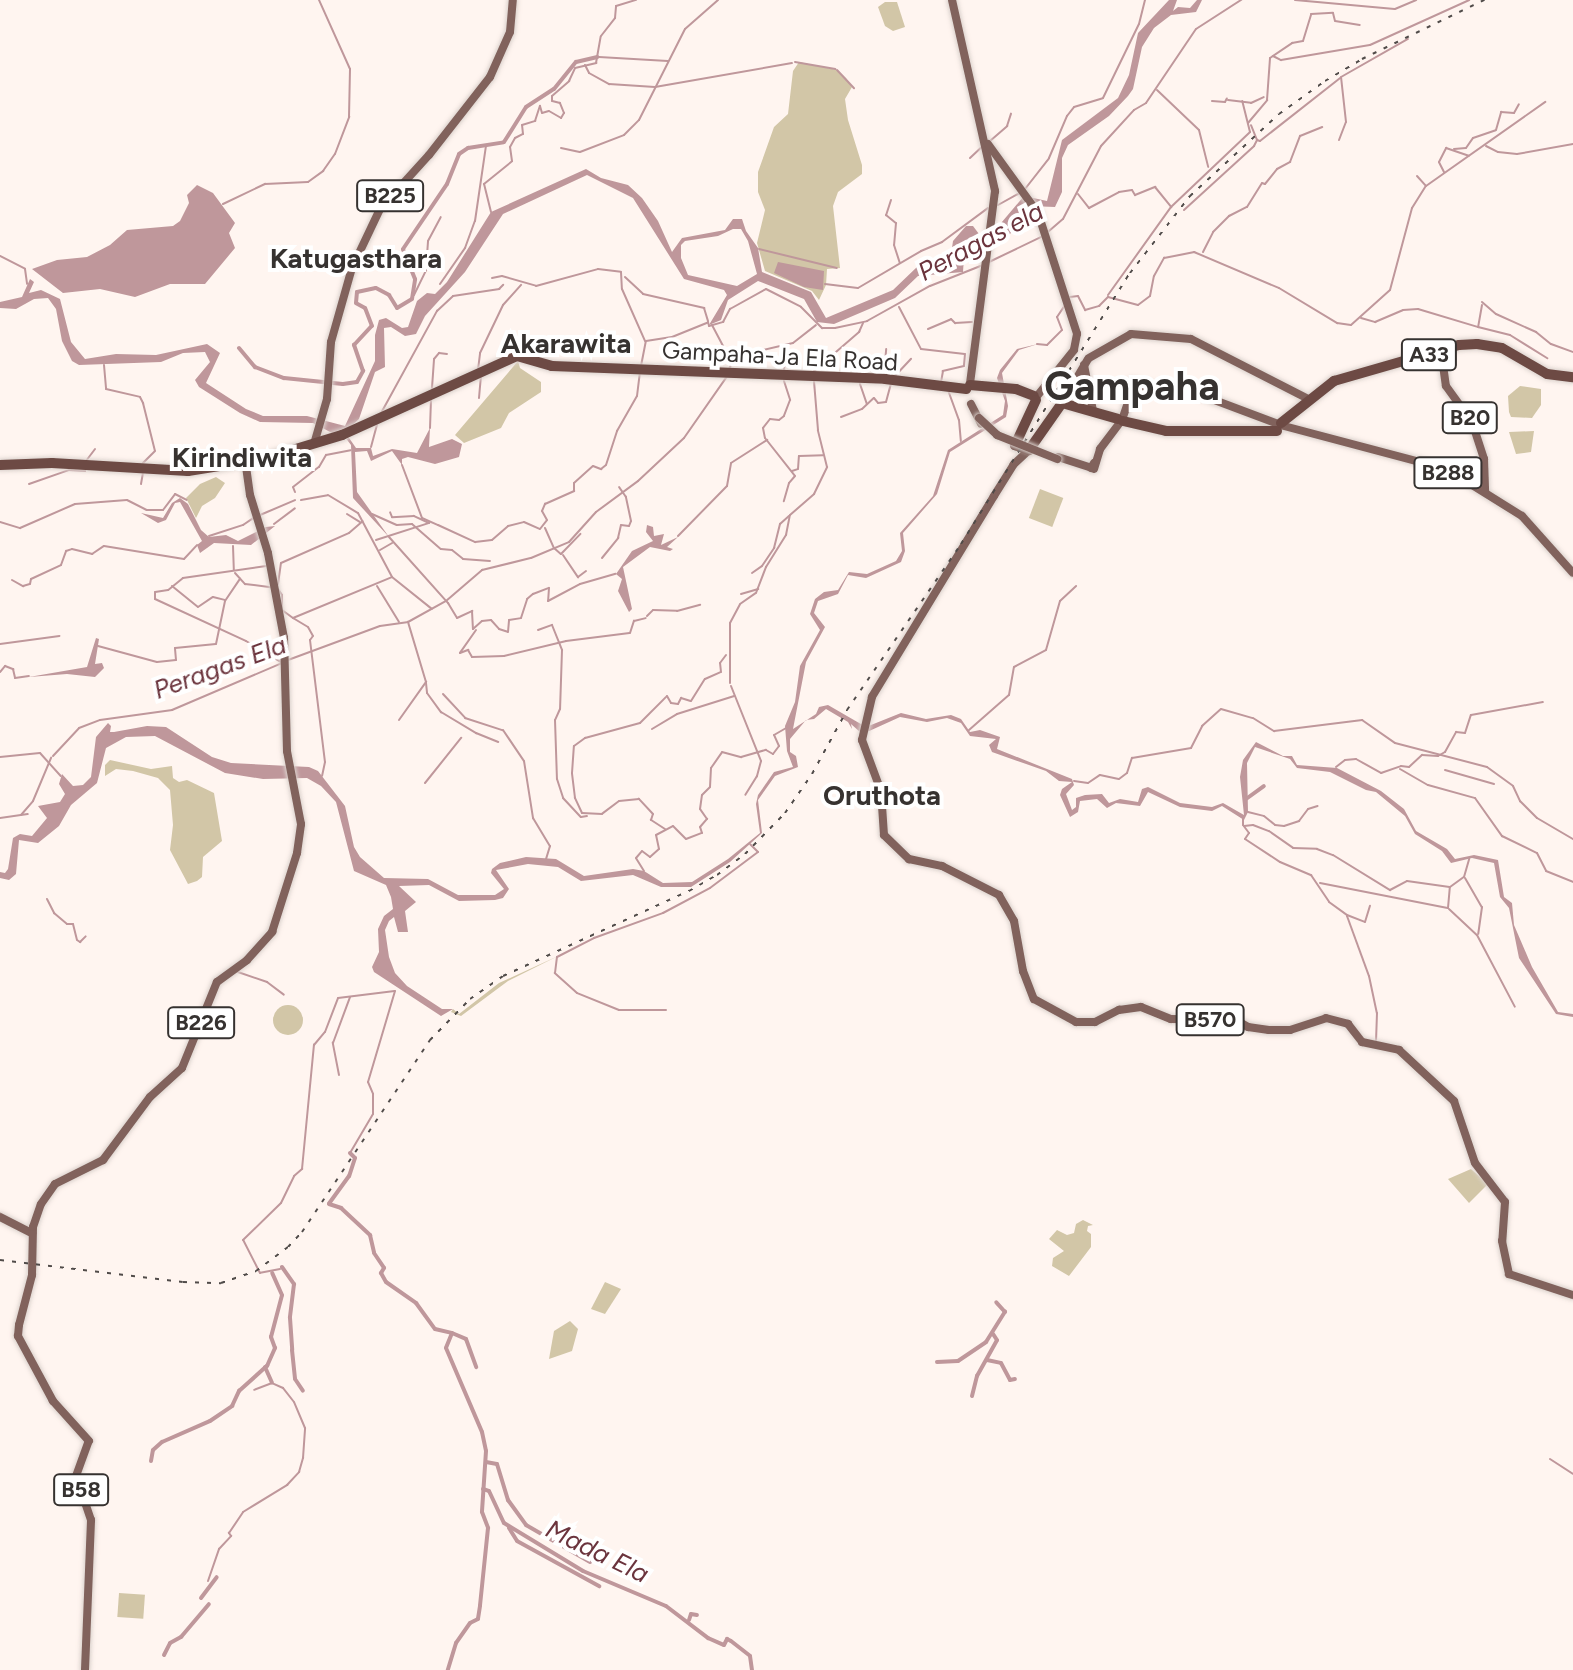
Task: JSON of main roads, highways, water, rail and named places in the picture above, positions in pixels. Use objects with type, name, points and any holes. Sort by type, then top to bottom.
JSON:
[{"type":"highway","name":"A33","points":[[1280,427],[1334,381],[1459,345],[1486,344],[1508,350],[1547,374],[1573,377]]},
{"type":"highway","name":"Gampaha-Ja Ela Road","points":[[0,465],[52,463],[188,471],[245,461],[344,434],[517,356],[552,366],[888,379],[1002,388],[1036,397]]},
{"type":"highway","points":[[1036,397],[1016,442],[1032,448],[1062,403],[1122,420],[1174,430],[1280,427]]},
{"type":"main road","name":"B225","points":[[314,444],[337,315],[376,217],[490,77],[510,32],[513,0]]},
{"type":"main road","points":[[952,0],[993,179],[990,231],[964,387],[985,424],[997,435],[1092,468],[1101,446],[1122,420],[1137,388],[1191,391],[1280,427]]},
{"type":"main road","points":[[983,137],[1034,207],[1067,303],[1077,343],[1036,397]]},
{"type":"main road","points":[[1062,403],[1087,361],[1131,334],[1196,340],[1310,400]]},
{"type":"main road","name":"B20","points":[[1441,351],[1446,386],[1472,422],[1483,457],[1485,492]]},
{"type":"main road","points":[[1087,361],[1093,411]]},
{"type":"main road","points":[[985,424],[1016,442]]},
{"type":"main road","name":"B288","points":[[1280,427],[1424,463],[1485,492],[1522,516],[1573,573]]},
{"type":"main road","name":"B570","points":[[1032,448],[1007,475],[872,697],[863,729],[865,751],[881,791],[885,836],[909,859],[942,866],[999,895],[1014,921],[1022,967],[1037,1002],[1080,1023],[1141,1007],[1172,1019],[1236,1020],[1248,1027],[1269,1030],[1290,1030],[1326,1018],[1348,1024],[1362,1042],[1399,1050],[1454,1101],[1475,1163],[1505,1202],[1502,1241],[1509,1274],[1573,1295]]},
{"type":"main road","name":"B226","points":[[33,1264],[32,1233],[41,1204],[55,1184],[103,1160],[150,1097],[182,1068],[217,982],[247,960],[272,932],[301,835],[299,805],[289,765],[287,660],[245,461]]},
{"type":"main road","points":[[0,1217],[32,1233]]},
{"type":"main road","name":"B58","points":[[33,1264],[18,1336],[57,1407],[73,1419],[89,1441],[76,1476],[91,1520],[85,1670]]},
{"type":"water","points":[[1169,0],[1177,0],[1173,11],[1178,7],[1190,8],[1197,0],[1202,0],[1196,12],[1171,15],[1154,28],[1142,47],[1133,89],[1128,96],[1109,116],[1068,145],[1062,158],[1062,192],[1055,207],[1029,206],[1021,211],[1011,233],[992,249],[979,251],[965,243],[963,272],[918,276],[895,298],[834,324],[817,322],[804,299],[758,281],[728,300],[721,320],[709,325],[727,295],[724,290],[684,279],[633,198],[587,175],[503,214],[465,272],[425,316],[416,334],[405,336],[391,327],[384,328],[385,367],[375,372],[359,419],[345,432],[356,448],[371,448],[373,456],[392,449],[417,453],[430,428],[429,447],[452,439],[462,444],[459,457],[435,464],[408,457],[402,459],[402,465],[392,451],[371,461],[367,451],[355,452],[357,492],[389,537],[353,498],[351,445],[342,433],[332,433],[313,423],[260,422],[240,413],[199,387],[195,380],[210,362],[205,352],[183,353],[161,362],[79,365],[72,361],[62,341],[56,309],[48,298],[34,299],[16,309],[0,308],[0,302],[22,297],[30,279],[34,282],[29,293],[41,290],[60,299],[71,342],[85,359],[116,354],[156,355],[207,344],[220,353],[206,383],[246,409],[263,416],[307,416],[345,426],[375,361],[375,335],[379,320],[386,318],[402,328],[408,327],[417,301],[427,293],[435,294],[447,282],[491,212],[586,169],[601,178],[628,185],[642,198],[658,221],[672,252],[682,238],[725,230],[733,219],[742,219],[758,248],[762,272],[811,292],[826,318],[893,290],[917,267],[950,262],[953,241],[966,226],[973,226],[985,242],[1024,196],[1047,201],[1062,140],[1118,98],[1129,75],[1138,33]],"holes":[[[741,229],[748,241],[757,274],[737,286],[688,275],[681,258],[681,245],[685,241]]]},
{"type":"water","points":[[197,185],[213,193],[235,223],[229,233],[235,248],[205,284],[170,284],[135,297],[100,289],[63,293],[32,269],[57,260],[87,257],[110,245],[127,230],[173,226],[180,221],[189,203],[187,195]]},
{"type":"water","points":[[778,262],[824,271],[823,290],[804,287],[774,273]]},
{"type":"water","points":[[1038,344],[1019,350],[1002,373],[1008,406],[1006,417],[950,452],[937,494],[903,533],[905,551],[901,562],[866,578],[848,575],[838,594],[818,601],[814,613],[825,627],[806,662],[793,729],[805,721],[790,739],[790,752],[796,756],[798,767],[775,776],[758,800],[762,833],[730,862],[691,887],[661,887],[633,875],[581,881],[558,867],[528,864],[496,870],[509,889],[503,898],[495,900],[459,901],[429,885],[399,886],[416,902],[405,911],[408,932],[398,932],[394,917],[389,921],[385,930],[389,957],[395,973],[407,986],[442,1009],[453,1009],[441,1016],[374,972],[372,967],[379,952],[378,929],[384,916],[393,909],[391,897],[386,885],[354,871],[336,802],[321,786],[307,778],[263,779],[225,773],[155,736],[126,737],[106,748],[97,783],[71,805],[59,826],[38,843],[19,840],[16,874],[9,880],[0,878],[0,872],[5,873],[8,869],[13,838],[20,834],[32,836],[47,818],[38,806],[60,802],[65,794],[59,784],[62,774],[73,786],[83,785],[91,777],[96,737],[108,723],[110,732],[147,726],[166,727],[212,757],[231,763],[309,767],[318,771],[345,806],[354,847],[360,857],[384,878],[428,879],[458,895],[495,895],[504,889],[491,873],[492,869],[500,863],[526,857],[556,859],[584,876],[633,869],[644,871],[663,883],[692,882],[760,833],[756,804],[758,795],[774,772],[793,767],[787,751],[785,726],[795,702],[800,666],[820,630],[810,614],[815,599],[824,592],[838,590],[849,572],[867,574],[896,561],[902,551],[900,533],[933,496],[948,450],[1003,415],[1005,401],[997,378],[1000,370],[1017,349]]},
{"type":"water","points":[[180,498],[188,504],[201,530],[209,537],[226,535],[238,541],[266,527],[275,526],[251,545],[214,543],[200,553],[197,545],[202,541],[180,502],[175,503],[166,520],[158,523],[141,513],[163,518],[172,503]]},
{"type":"water","points":[[647,525],[653,527],[654,536],[664,534],[661,545],[678,537],[667,547],[673,549],[670,551],[650,547],[623,567],[632,609],[629,612],[618,591],[622,579],[616,574],[632,551],[653,541],[646,532]]},
{"type":"water","points":[[96,638],[99,639],[95,664],[102,663],[104,668],[95,677],[67,674],[29,677],[87,667]]},
{"type":"water","points":[[828,705],[866,727],[901,713],[926,719],[951,715],[961,719],[970,732],[980,730],[1000,737],[997,749],[1072,779],[1074,785],[1066,794],[1072,810],[1076,807],[1076,798],[1085,795],[1102,794],[1109,803],[1120,799],[1138,802],[1142,789],[1148,787],[1180,803],[1212,807],[1223,803],[1244,815],[1240,777],[1243,760],[1256,742],[1283,756],[1292,756],[1297,765],[1337,768],[1381,791],[1404,809],[1416,831],[1447,849],[1455,859],[1474,855],[1498,860],[1504,897],[1512,903],[1514,925],[1532,967],[1558,1012],[1573,1014],[1573,1017],[1556,1014],[1519,958],[1509,908],[1500,897],[1494,863],[1472,858],[1451,863],[1442,851],[1415,834],[1405,816],[1376,792],[1330,772],[1297,768],[1290,759],[1255,747],[1247,763],[1248,812],[1244,820],[1222,806],[1212,811],[1180,807],[1148,792],[1140,806],[1116,803],[1107,808],[1097,799],[1080,801],[1078,812],[1070,817],[1060,795],[1062,789],[1072,782],[1059,781],[1046,771],[992,752],[989,745],[996,739],[970,736],[961,723],[947,718],[927,722],[900,717],[867,732],[860,732],[826,709],[814,719],[807,720],[816,714],[819,707]]},
{"type":"waterway","points":[[223,204],[265,184],[308,182],[323,171],[335,154],[349,117],[350,69],[319,0]]},
{"type":"waterway","points":[[491,212],[484,184],[512,161],[510,147],[515,138],[523,134],[522,125],[535,121],[540,106],[542,113],[549,111],[561,118],[564,113],[560,103],[552,101],[552,96],[569,81],[575,68],[596,63],[601,36],[615,18],[616,6],[636,0]]},
{"type":"waterway","points":[[561,148],[580,152],[624,135],[639,120],[685,29],[718,0]]},
{"type":"waterway","points":[[1025,189],[1049,158],[1074,107],[1103,98],[1139,24],[1145,0]]},
{"type":"waterway","name":"Peragas ela","points":[[1049,231],[1063,219],[1101,146],[1134,110],[1146,103],[1196,29],[1241,0]]},
{"type":"waterway","name":"Peragas ela","points":[[1295,0],[1395,9],[1416,0]]},
{"type":"waterway","points":[[1273,56],[1281,60],[1370,45],[1469,0]]},
{"type":"waterway","points":[[1248,123],[1267,100],[1270,58],[1292,43],[1303,41],[1311,14],[1333,13],[1335,21],[1360,25]]},
{"type":"waterway","points":[[1339,140],[1346,122],[1341,77],[1408,39]]},
{"type":"waterway","points":[[239,348],[255,367],[284,378],[343,384],[357,382],[363,371],[354,345],[372,326],[365,308],[356,303],[357,292],[376,288],[389,295],[397,308],[412,299],[415,279],[403,249],[447,184],[459,154],[468,148],[504,142],[526,107],[554,89],[576,62],[597,57]]},
{"type":"waterway","points":[[599,57],[668,61]]},
{"type":"waterway","points":[[795,62],[835,69]]},
{"type":"waterway","points":[[585,65],[589,73],[609,84],[655,87],[792,63]]},
{"type":"waterway","points":[[837,70],[854,88]]},
{"type":"waterway","points":[[1257,140],[1260,141],[1340,78]]},
{"type":"waterway","points":[[1157,90],[1199,130],[1208,167]]},
{"type":"waterway","points":[[1228,100],[1251,103],[1264,97]]},
{"type":"waterway","points":[[1212,101],[1225,102],[1227,98]]},
{"type":"waterway","points":[[1078,194],[1089,208],[1119,192],[1132,190],[1135,195],[1155,187],[1171,207],[1250,132],[1242,101]]},
{"type":"waterway","points":[[1417,176],[1426,186],[1545,102]]},
{"type":"waterway","points":[[1454,149],[1466,148],[1473,138],[1496,130],[1501,112],[1514,113],[1519,104]]},
{"type":"waterway","points":[[990,141],[1007,126],[1011,114]]},
{"type":"waterway","points":[[1184,210],[1254,146],[1257,140],[1251,125]]},
{"type":"waterway","points":[[1203,252],[1213,232],[1229,216],[1247,207],[1262,183],[1265,184],[1277,169],[1290,162],[1300,136],[1322,127]]},
{"type":"waterway","points":[[1486,146],[1498,152],[1517,154],[1573,144]]},
{"type":"waterway","points":[[440,284],[465,248],[475,221],[486,146]]},
{"type":"waterway","points":[[970,158],[982,147]]},
{"type":"waterway","points":[[1444,172],[1439,162],[1446,148],[1469,156]]},
{"type":"waterway","points":[[1070,297],[1078,296],[1085,310],[1099,306],[1108,297],[1138,305],[1150,296],[1154,276],[1164,258],[1194,252],[1279,288],[1337,323],[1351,325],[1390,290],[1412,208],[1426,186]]},
{"type":"waterway","points":[[998,205],[1020,193]]},
{"type":"waterway","points":[[891,200],[886,215],[896,223],[894,245],[900,263]]},
{"type":"waterway","points":[[1108,295],[1171,207]]},
{"type":"waterway","points":[[825,284],[858,288],[942,242],[988,208]]},
{"type":"waterway","points":[[414,295],[426,270],[428,241],[441,217]]},
{"type":"waterway","name":"Peragas ela","points":[[989,262],[1041,237]]},
{"type":"waterway","points":[[759,249],[837,268]]},
{"type":"waterway","points":[[964,259],[977,251]]},
{"type":"waterway","points":[[0,256],[25,269],[27,284]]},
{"type":"waterway","name":"Peragas ela","points":[[708,322],[709,326],[723,322],[730,309],[766,289],[801,307],[822,328],[835,328],[867,321],[930,286],[983,265]]},
{"type":"waterway","points":[[492,278],[502,276],[536,286],[598,269],[621,272],[622,289],[645,341]]},
{"type":"waterway","points":[[625,277],[643,294],[704,308],[708,321]]},
{"type":"waterway","points":[[380,415],[437,311],[453,296],[499,289],[503,285]]},
{"type":"waterway","points":[[478,370],[480,353],[503,305],[521,285]]},
{"type":"waterway","points":[[1482,302],[1496,314],[1536,332],[1551,344],[1573,352]]},
{"type":"waterway","points":[[1037,344],[1047,345],[1062,330],[1057,317],[1065,305]]},
{"type":"waterway","points":[[1482,305],[1478,327],[1510,335],[1547,358]]},
{"type":"waterway","points":[[899,307],[921,349],[965,354],[964,366],[943,371],[941,382]]},
{"type":"waterway","points":[[1361,318],[1375,322],[1403,310],[1418,309],[1478,327]]},
{"type":"waterway","points":[[928,329],[951,319],[955,323],[972,322]]},
{"type":"waterway","points":[[641,366],[646,341],[672,337],[707,323]]},
{"type":"waterway","name":"Peragas Ela","points":[[814,371],[859,332],[863,323]]},
{"type":"waterway","points":[[712,325],[732,363],[729,369]]},
{"type":"waterway","points":[[754,352],[793,343],[816,325]]},
{"type":"waterway","points":[[884,374],[886,349]]},
{"type":"waterway","points":[[432,388],[434,359],[439,353],[447,354]]},
{"type":"waterway","points":[[894,377],[911,359]]},
{"type":"waterway","points":[[784,370],[785,360]]},
{"type":"waterway","points":[[857,374],[856,369],[868,362]]},
{"type":"waterway","points":[[104,365],[106,389],[140,397],[143,403],[155,451],[143,463]]},
{"type":"waterway","points":[[402,465],[422,518],[475,542],[492,540],[508,526],[524,522],[540,529],[547,520],[542,511],[545,504],[574,491],[574,483],[593,466],[601,469],[606,465],[617,431],[637,396],[640,372]]},
{"type":"waterway","points":[[399,720],[426,682],[408,622],[446,601],[482,570],[531,558],[569,542],[596,512],[638,481],[684,438],[728,375]]},
{"type":"waterway","points":[[479,398],[481,376]]},
{"type":"waterway","points":[[784,381],[790,400],[784,416],[779,420],[770,419],[763,428],[765,438],[795,476],[789,483],[784,501]]},
{"type":"waterway","name":"Peragas Ela","points":[[730,683],[730,623],[740,604],[756,593],[766,567],[786,535],[790,515],[814,494],[827,467],[818,430],[814,381]]},
{"type":"waterway","points":[[841,417],[862,409],[874,398],[878,403],[886,402],[891,383]]},
{"type":"waterway","points":[[860,384],[867,404]]},
{"type":"waterway","points":[[948,390],[959,420],[961,441]]},
{"type":"waterway","points":[[430,428],[431,398]]},
{"type":"waterway","points":[[371,447],[377,425]]},
{"type":"waterway","points":[[678,536],[727,486],[731,463],[767,440]]},
{"type":"waterway","points":[[86,461],[95,449]]},
{"type":"waterway","points":[[295,492],[293,487],[319,467],[326,455],[351,450]]},
{"type":"waterway","points":[[792,471],[798,469],[799,456],[823,455]]},
{"type":"waterway","points":[[29,484],[69,470],[85,471],[85,467]]},
{"type":"waterway","points":[[141,484],[143,473]]},
{"type":"waterway","points":[[602,558],[618,538],[621,525],[629,526],[631,521],[626,497],[619,487]]},
{"type":"waterway","points":[[0,522],[20,528],[75,504],[127,500],[147,510],[163,510],[175,494],[187,500]]},
{"type":"waterway","points":[[301,500],[328,495],[358,513],[392,577],[432,609]]},
{"type":"waterway","points":[[260,515],[295,500]]},
{"type":"waterway","points":[[274,524],[295,508]]},
{"type":"waterway","points":[[376,540],[429,523],[414,516],[392,517],[390,512]]},
{"type":"waterway","points":[[347,514],[360,522]]},
{"type":"waterway","name":"Peragas Ela","points":[[372,514],[397,525],[412,524],[441,549],[452,550],[463,559],[490,561]]},
{"type":"waterway","name":"Peragas Ela","points":[[752,573],[762,566],[774,548],[780,524],[789,516]]},
{"type":"waterway","points":[[209,536],[243,525],[255,517]]},
{"type":"waterway","points":[[278,584],[281,563],[349,533],[363,521]]},
{"type":"waterway","points":[[545,528],[554,548],[561,554],[580,534]]},
{"type":"waterway","name":"Peragas Ela","points":[[389,537],[448,603],[457,618],[472,611],[473,629],[482,621],[491,620],[499,629],[508,632],[509,620],[521,618],[527,599],[533,594],[549,588],[548,601],[580,584],[616,574]]},
{"type":"waterway","points":[[380,550],[392,543]]},
{"type":"waterway","points":[[12,580],[23,586],[30,584],[31,579],[61,565],[66,551],[72,549],[92,554],[104,546],[184,559],[197,545]]},
{"type":"waterway","points":[[233,546],[234,570]]},
{"type":"waterway","points":[[563,555],[578,577],[586,571]]},
{"type":"waterway","points":[[266,566],[183,578],[168,590],[155,592],[155,599],[246,641],[281,662]]},
{"type":"waterway","points":[[235,573],[245,584],[271,587]]},
{"type":"waterway","points":[[278,589],[282,595],[282,610],[293,618],[392,577]]},
{"type":"waterway","points":[[98,646],[157,662],[176,660],[175,648],[216,644],[225,601],[240,579]]},
{"type":"waterway","points":[[172,586],[198,607],[213,597],[225,600]]},
{"type":"waterway","points":[[377,586],[399,622]]},
{"type":"waterway","points":[[969,730],[1009,695],[1014,667],[1046,650],[1060,601],[1076,586]]},
{"type":"waterway","points":[[741,594],[758,589]]},
{"type":"waterway","points":[[647,616],[653,610],[677,611],[700,605]]},
{"type":"waterway","points":[[293,618],[308,627],[313,636],[310,640],[325,762],[322,776]]},
{"type":"waterway","points":[[476,630],[460,653],[468,650],[472,657],[504,656],[566,641],[630,633],[634,621],[646,618]]},
{"type":"waterway","name":"Peragas Ela","points":[[288,660],[380,626],[407,622]]},
{"type":"waterway","points":[[538,630],[552,625],[562,650],[560,709],[555,720],[557,779],[563,798],[581,817],[587,816]]},
{"type":"waterway","points":[[0,644],[59,636]]},
{"type":"waterway","points":[[665,829],[651,820],[653,814],[639,799],[619,801],[602,814],[582,813],[575,798],[572,773],[574,746],[585,738],[640,723],[667,696],[671,703],[678,704],[681,698],[691,701],[705,679],[721,672],[720,663],[726,655]]},
{"type":"waterway","name":"Peragas Ela","points":[[53,756],[79,728],[100,720],[172,710],[282,663]]},
{"type":"waterway","points":[[0,672],[5,666],[13,669],[15,678],[29,676]]},
{"type":"waterway","points":[[426,683],[427,693],[441,712],[498,742]]},
{"type":"waterway","points":[[731,686],[761,761],[757,776],[745,795]]},
{"type":"waterway","points":[[443,694],[465,718],[503,730],[524,761],[533,818],[550,846],[546,859]]},
{"type":"waterway","points":[[652,729],[677,714],[734,696]]},
{"type":"waterway","points":[[1336,767],[1345,760],[1356,759],[1381,773],[1401,766],[1409,767],[1422,755],[1438,756],[1445,752],[1456,732],[1465,733],[1471,715],[1543,702]]},
{"type":"waterway","points":[[1074,781],[1088,783],[1100,775],[1119,779],[1127,773],[1132,758],[1191,748],[1202,726],[1221,709],[1253,718],[1274,731],[1362,720],[1395,743],[1487,767],[1513,786],[1520,801],[1537,818],[1573,839]]},
{"type":"waterway","points":[[644,871],[636,858],[642,851],[650,857],[659,849],[656,835],[673,826],[686,839],[702,833],[700,827],[707,819],[700,809],[702,795],[710,787],[711,768],[722,752],[741,757],[766,750],[773,754],[779,746],[774,735],[786,728]]},
{"type":"waterway","points":[[425,783],[461,738]]},
{"type":"waterway","points":[[0,757],[40,753],[61,776]]},
{"type":"waterway","name":"Peragas Ela","points":[[21,815],[33,801],[51,758]]},
{"type":"waterway","points":[[1400,769],[1428,785],[1475,798],[1502,836],[1537,853],[1546,871],[1573,882]]},
{"type":"waterway","points":[[1445,770],[1494,784]]},
{"type":"waterway","points":[[1246,799],[1264,786]]},
{"type":"waterway","points":[[1248,812],[1284,826],[1299,821],[1308,809],[1318,806]]},
{"type":"waterway","points":[[0,818],[28,814]]},
{"type":"waterway","points":[[1243,818],[1243,825],[1249,833],[1245,839],[1280,862],[1311,875],[1329,902],[1347,915],[1365,922],[1370,906]]},
{"type":"waterway","points":[[1244,826],[1253,825],[1269,831],[1293,848],[1317,849],[1333,855],[1390,890],[1407,881],[1450,887]]},
{"type":"waterway","points":[[666,1010],[619,1010],[577,993],[555,973],[557,957],[594,938],[663,913],[710,888],[758,852],[750,844]]},
{"type":"waterway","points":[[1320,883],[1448,908],[1450,887],[1464,877],[1469,859]]},
{"type":"waterway","points":[[1465,878],[1482,907],[1478,934]]},
{"type":"waterway","points":[[47,899],[54,913],[67,924],[73,924],[77,940],[80,942],[86,936]]},
{"type":"waterway","points":[[1449,909],[1477,935],[1515,1007]]},
{"type":"waterway","points":[[1347,916],[1369,976],[1377,1013],[1376,1043]]},
{"type":"waterway","points":[[235,971],[267,982],[284,995]]},
{"type":"waterway","points":[[280,1269],[260,1273],[243,1240],[281,1203],[294,1176],[302,1169],[314,1045],[325,1032],[338,998],[395,991],[368,1082],[373,1094],[373,1114],[350,1153]]},
{"type":"waterway","points":[[339,1075],[333,1043],[350,997]]},
{"type":"waterway","points":[[350,1153],[355,1158],[349,1176],[329,1204],[341,1208],[370,1235],[374,1253],[384,1268],[381,1273],[386,1282],[416,1303],[435,1329],[452,1333],[446,1348],[482,1432],[486,1451],[482,1512],[488,1528],[478,1619],[470,1623],[456,1643],[448,1670]]},
{"type":"waterway","points":[[282,1267],[294,1284],[290,1318],[292,1350],[295,1379],[303,1391]]},
{"type":"waterway","points":[[151,1461],[153,1450],[162,1442],[210,1421],[232,1406],[239,1391],[267,1366],[275,1348],[271,1337],[282,1295],[272,1273]]},
{"type":"waterway","points":[[937,1362],[958,1361],[986,1342],[1005,1312],[996,1302]]},
{"type":"waterway","points":[[452,1333],[466,1339],[476,1367]]},
{"type":"waterway","points":[[972,1396],[977,1376],[997,1340],[993,1334]]},
{"type":"waterway","points":[[987,1360],[1001,1363],[1010,1380],[1015,1379]]},
{"type":"waterway","points":[[265,1367],[272,1383]]},
{"type":"waterway","points":[[208,1581],[219,1549],[231,1536],[229,1533],[243,1512],[287,1485],[299,1472],[303,1458],[305,1428],[294,1402],[283,1388],[272,1383],[254,1390]]},
{"type":"waterway","points":[[1550,1459],[1573,1474]]},
{"type":"waterway","points":[[486,1462],[497,1464],[508,1500],[526,1525],[590,1562]]},
{"type":"waterway","name":"Mada Ela","points":[[483,1489],[489,1491],[504,1523],[583,1571],[666,1606],[708,1638],[724,1645],[727,1639],[731,1641],[750,1656],[752,1670]]},
{"type":"waterway","points":[[509,1528],[517,1541],[599,1586]]},
{"type":"waterway","points":[[201,1598],[217,1577]]},
{"type":"waterway","points":[[164,1655],[170,1643],[181,1637],[209,1604]]},
{"type":"waterway","points":[[689,1620],[691,1614],[697,1615]]},
{"type":"railway","points":[[0,1260],[183,1282],[221,1283],[256,1271],[288,1247],[302,1232],[430,1040],[470,999],[503,976],[689,891],[717,875],[745,854],[785,813],[812,774],[847,710],[961,544],[1130,273],[1190,196],[1279,114],[1325,81],[1362,59],[1484,0]]},
{"type":"district","name":"Katugasthara","points":[[356,258]]},
{"type":"district","name":"Akarawita","points":[[566,343]]},
{"type":"district","name":"Gampaha","points":[[1132,386]]},
{"type":"district","name":"Kirindiwita","points":[[242,457]]},
{"type":"district","name":"Oruthota","points":[[882,795]]}]
